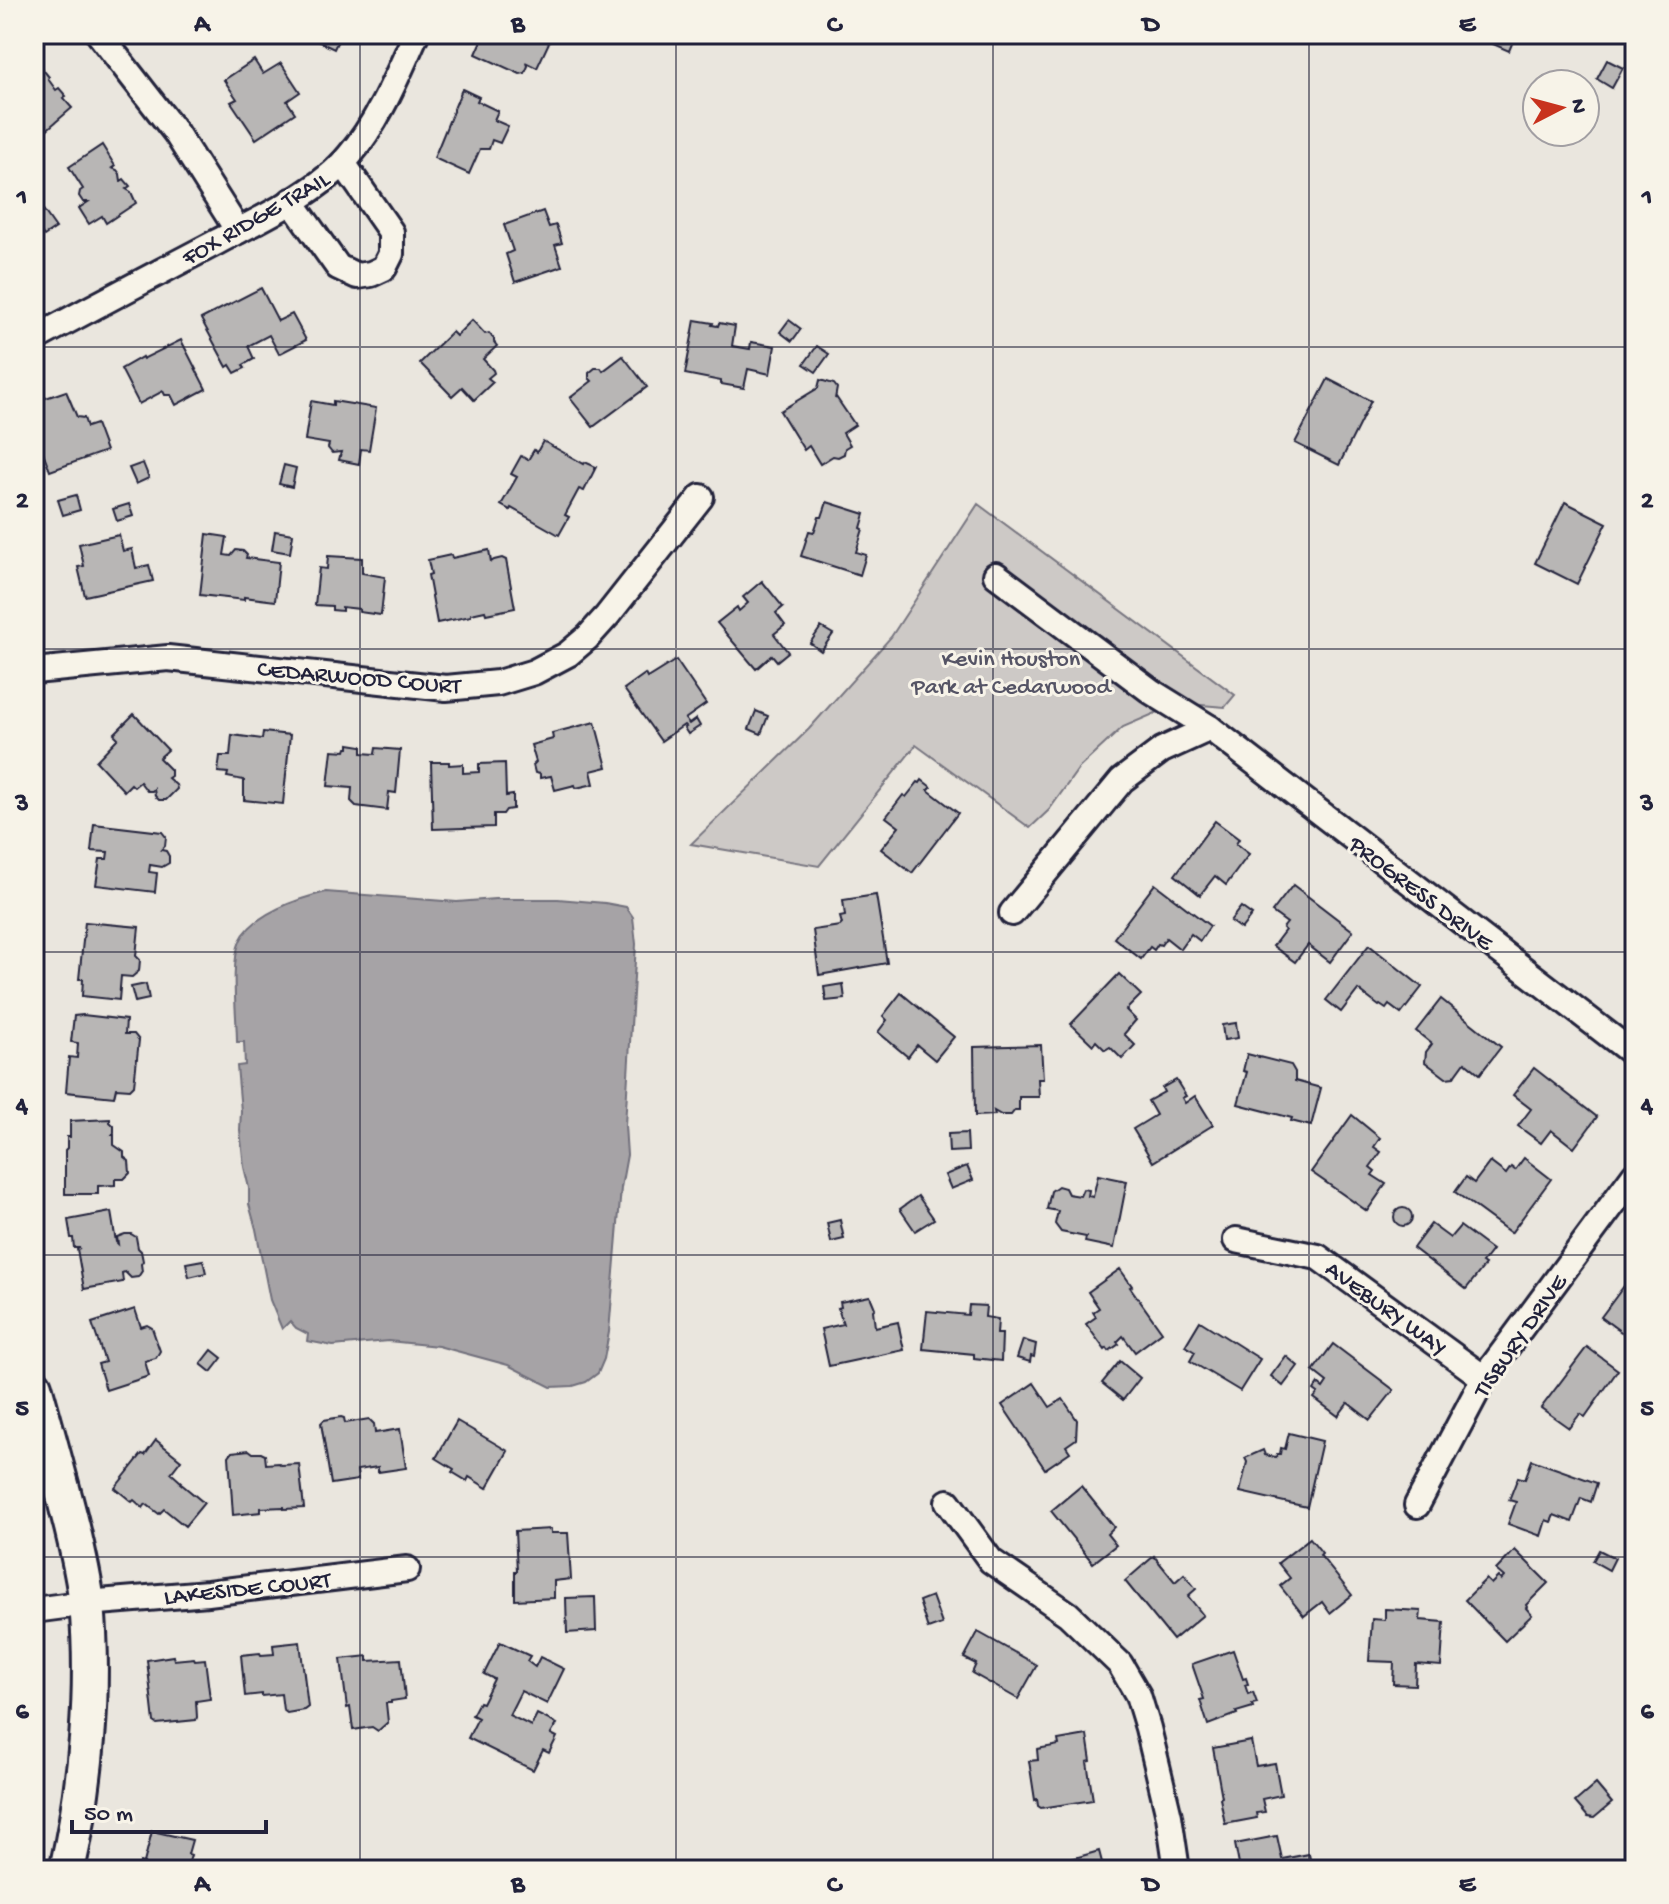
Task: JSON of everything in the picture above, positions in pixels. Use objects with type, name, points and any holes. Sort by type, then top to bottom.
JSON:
[{"type":"street","points":[[99,34],[176,133],[238,231]]},
{"type":"street","name":"FOX RIDGE TRAIL","points":[[34,339],[316,187],[343,163],[358,144],[384,104],[416,34]]},
{"type":"street","points":[[291,201],[338,267],[357,276],[384,268],[391,254],[391,232],[343,163]]},
{"type":"street","name":"CEDARWOOD COURT","points":[[34,671],[168,658],[446,688],[498,683],[534,672],[568,654],[588,637],[701,497]]},
{"type":"street","name":"PROGRESS DRIVE","points":[[996,575],[1152,692],[1210,728],[1635,1055]]},
{"type":"street","points":[[1012,913],[1122,780],[1162,750],[1210,728]]},
{"type":"street","name":"TISBURY DRIVE","points":[[1417,1505],[1484,1378],[1635,1174]]},
{"type":"street","name":"AVEBURY WAY","points":[[1236,1240],[1318,1257],[1484,1378]]},
{"type":"street","points":[[34,1386],[77,1547],[87,1603],[88,1718],[82,1784],[67,1870]]},
{"type":"street","points":[[948,1502],[991,1561],[1068,1614],[1120,1664],[1138,1695],[1148,1728],[1169,1816],[1177,1870]]},
{"type":"street","name":"LAKESIDE COURT","points":[[34,1610],[407,1569]]},
{"type":"green space","name":"Kevin Houston Park at Cedarwood","points":[[978,504],[1235,695],[1225,707],[1189,704],[1165,709],[1123,727],[1079,768],[1049,810],[1030,828],[916,745],[819,866],[691,844],[809,729],[891,637]]},
{"type":"shaded area","points":[[326,892],[457,902],[558,899],[626,907],[633,917],[636,944],[625,1125],[627,1155],[621,1188],[609,1332],[598,1373],[586,1382],[551,1387],[508,1365],[438,1346],[388,1341],[333,1346],[307,1341],[308,1334],[290,1321],[282,1329],[270,1300],[244,1167],[237,1066],[245,1065],[244,1042],[237,1042],[235,963],[240,941],[255,923],[291,903]]},
{"type":"building","points":[[303,34],[341,34],[334,49]]},
{"type":"building","points":[[485,34],[553,34],[537,68],[527,63],[525,73],[520,74],[476,54]]},
{"type":"building","points":[[1497,34],[1516,34],[1509,51],[1493,44]]},
{"type":"building","points":[[34,59],[56,90],[59,88],[66,96],[63,98],[72,108],[44,132],[34,119]]},
{"type":"building","points":[[254,60],[263,74],[281,63],[300,92],[287,101],[295,113],[256,139],[231,102],[237,99],[224,80]]},
{"type":"building","points":[[1607,60],[1623,68],[1612,88],[1601,81],[1601,71]]},
{"type":"building","points":[[462,89],[479,97],[477,101],[498,111],[494,120],[508,126],[500,143],[492,140],[489,149],[480,149],[469,174],[434,158]]},
{"type":"building","points":[[102,145],[115,166],[112,168],[120,174],[121,181],[124,179],[130,186],[126,189],[136,203],[106,223],[102,216],[89,224],[79,208],[88,202],[83,202],[79,196],[83,189],[69,167]]},
{"type":"building","points":[[42,208],[56,228],[44,236],[34,222],[34,213]]},
{"type":"building","points":[[543,211],[549,227],[556,225],[562,243],[555,245],[562,266],[515,282],[506,254],[513,251],[504,225]]},
{"type":"building","points":[[261,288],[278,321],[292,314],[306,340],[279,354],[269,335],[248,346],[254,359],[235,373],[230,365],[227,367],[201,319]]},
{"type":"building","points":[[472,320],[485,334],[489,333],[497,346],[483,359],[493,370],[494,373],[488,378],[493,382],[474,400],[462,387],[452,396],[420,363],[452,332],[456,336]]},
{"type":"building","points":[[695,320],[718,326],[719,323],[735,326],[732,346],[750,349],[751,342],[775,346],[770,374],[748,369],[744,388],[685,374]]},
{"type":"building","points":[[789,320],[801,329],[792,341],[780,332]]},
{"type":"building","points":[[181,340],[206,389],[176,405],[171,395],[165,395],[163,391],[139,404],[121,369]]},
{"type":"building","points":[[817,346],[829,354],[816,372],[804,364]]},
{"type":"building","points":[[623,356],[647,387],[593,427],[570,398],[592,381],[589,373],[595,368],[603,371]]},
{"type":"building","points":[[1328,379],[1371,401],[1339,465],[1295,443]]},
{"type":"building","points":[[820,380],[834,384],[837,388],[835,399],[855,425],[843,433],[850,445],[845,448],[844,454],[820,464],[809,446],[804,450],[780,411],[818,388]]},
{"type":"building","points":[[66,391],[77,417],[84,418],[87,427],[96,424],[106,451],[50,471],[35,430],[38,429],[34,402]]},
{"type":"building","points":[[311,401],[376,408],[369,450],[361,449],[359,464],[339,460],[341,452],[332,453],[329,444],[305,440]]},
{"type":"building","points":[[543,441],[584,464],[596,467],[584,491],[579,489],[565,515],[569,517],[559,535],[501,505],[517,477],[511,474],[521,456],[528,460]]},
{"type":"building","points":[[143,463],[149,478],[136,484],[129,468]]},
{"type":"building","points":[[284,465],[296,468],[292,487],[279,484]]},
{"type":"building","points":[[76,495],[80,510],[63,515],[58,500]]},
{"type":"building","points":[[827,502],[865,514],[856,552],[866,555],[860,575],[801,556],[809,531],[814,532]]},
{"type":"building","points":[[1565,502],[1607,523],[1577,584],[1535,563]]},
{"type":"building","points":[[129,504],[133,516],[117,521],[113,509]]},
{"type":"building","points":[[275,531],[293,534],[290,553],[272,550]]},
{"type":"building","points":[[207,534],[227,537],[224,555],[231,556],[236,550],[243,551],[246,558],[279,562],[275,601],[200,595]]},
{"type":"building","points":[[119,535],[123,551],[132,549],[136,568],[149,565],[153,581],[85,596],[78,567],[84,566],[79,544]]},
{"type":"building","points":[[489,550],[491,562],[502,558],[506,560],[515,608],[486,614],[485,611],[437,623],[428,560]]},
{"type":"building","points":[[328,556],[362,558],[362,573],[385,577],[381,615],[359,612],[359,609],[342,607],[342,611],[332,610],[332,606],[315,605],[319,568],[327,569]]},
{"type":"building","points":[[762,581],[783,607],[776,613],[785,625],[774,634],[788,652],[777,661],[772,655],[756,669],[717,623],[737,607],[739,611],[748,603],[743,597]]},
{"type":"building","points":[[821,627],[833,634],[821,651],[810,643]]},
{"type":"building","points":[[676,660],[706,704],[685,719],[689,724],[696,719],[700,726],[688,734],[684,725],[661,741],[624,689],[645,674],[647,678]]},
{"type":"building","points":[[756,711],[768,716],[761,734],[749,729]]},
{"type":"building","points":[[134,714],[168,750],[159,758],[171,770],[168,778],[177,789],[166,800],[159,800],[154,789],[147,791],[140,782],[134,787],[131,784],[124,791],[96,761],[118,738],[114,734]]},
{"type":"building","points":[[595,722],[607,767],[591,771],[594,784],[555,790],[551,776],[540,778],[540,774],[535,773],[533,765],[536,762],[531,745],[553,739],[552,733]]},
{"type":"building","points":[[263,732],[290,735],[283,804],[244,800],[244,780],[218,772],[220,756],[230,756],[232,735],[262,739]]},
{"type":"building","points":[[349,744],[362,746],[362,753],[375,754],[376,748],[400,750],[396,793],[389,792],[387,810],[356,806],[351,801],[352,788],[328,786],[332,750],[346,751]]},
{"type":"building","points":[[431,762],[463,764],[463,773],[479,772],[479,764],[505,763],[506,796],[513,795],[513,809],[494,814],[494,827],[433,829]]},
{"type":"building","points":[[922,780],[931,787],[928,790],[958,813],[912,873],[881,849],[899,827],[886,817],[903,795],[906,797]]},
{"type":"building","points":[[1215,821],[1239,839],[1236,844],[1249,854],[1226,885],[1215,876],[1200,895],[1175,875]]},
{"type":"building","points":[[94,824],[162,832],[166,837],[161,850],[166,851],[169,863],[162,867],[150,865],[149,872],[157,873],[155,892],[96,885],[100,859],[107,859],[108,852],[91,851]]},
{"type":"building","points":[[1155,884],[1210,926],[1200,941],[1191,934],[1180,949],[1166,938],[1154,950],[1150,947],[1141,959],[1114,938]]},
{"type":"building","points":[[1293,885],[1353,931],[1330,962],[1308,945],[1295,962],[1273,946],[1287,923],[1272,912]]},
{"type":"building","points":[[876,895],[887,963],[819,975],[813,930],[842,924],[840,917],[845,916],[843,900]]},
{"type":"building","points":[[1241,907],[1252,915],[1241,929],[1230,921]]},
{"type":"building","points":[[85,922],[139,927],[136,956],[140,960],[139,971],[132,977],[121,976],[119,1000],[82,996],[83,979],[79,979]]},
{"type":"building","points":[[1369,945],[1422,987],[1401,1014],[1389,1005],[1386,1009],[1379,1006],[1358,990],[1341,1012],[1326,1000]]},
{"type":"building","points":[[1119,974],[1141,995],[1126,1010],[1136,1020],[1124,1034],[1135,1045],[1122,1059],[1110,1047],[1105,1050],[1096,1041],[1093,1045],[1071,1024]]},
{"type":"building","points":[[146,984],[149,999],[135,1002],[131,987]]},
{"type":"building","points":[[843,984],[845,999],[826,1001],[824,987]]},
{"type":"building","points":[[901,993],[954,1037],[935,1060],[917,1045],[908,1057],[878,1032],[887,1020],[883,1016]]},
{"type":"building","points":[[1441,999],[1501,1047],[1480,1074],[1465,1062],[1454,1077],[1446,1078],[1425,1062],[1426,1052],[1432,1044],[1416,1031]]},
{"type":"building","points":[[74,1016],[126,1020],[125,1034],[134,1034],[139,1040],[134,1085],[130,1089],[116,1088],[114,1097],[66,1092],[69,1057],[77,1058],[78,1043],[71,1042]]},
{"type":"building","points":[[1236,1023],[1238,1038],[1224,1040],[1222,1025]]},
{"type":"building","points":[[1041,1045],[1043,1079],[1038,1079],[1039,1097],[1019,1097],[1019,1110],[1011,1115],[994,1111],[995,1115],[975,1116],[974,1047]]},
{"type":"building","points":[[1247,1054],[1291,1065],[1295,1081],[1321,1088],[1311,1126],[1238,1104],[1247,1072],[1243,1071]]},
{"type":"building","points":[[1534,1068],[1597,1117],[1574,1148],[1551,1130],[1541,1143],[1518,1126],[1531,1109],[1513,1095]]},
{"type":"building","points":[[1176,1080],[1186,1096],[1182,1098],[1185,1103],[1195,1096],[1213,1125],[1153,1162],[1133,1129],[1156,1115],[1148,1101]]},
{"type":"building","points":[[1352,1115],[1380,1138],[1374,1147],[1381,1152],[1370,1167],[1375,1171],[1372,1175],[1386,1184],[1367,1211],[1311,1172]]},
{"type":"building","points":[[110,1119],[114,1126],[114,1145],[124,1152],[130,1173],[124,1179],[115,1179],[115,1185],[98,1186],[98,1194],[65,1194],[65,1150],[67,1137],[70,1137],[70,1121]]},
{"type":"building","points":[[967,1133],[968,1151],[949,1152],[948,1134]]},
{"type":"building","points":[[1524,1158],[1551,1179],[1511,1233],[1455,1192],[1466,1177],[1474,1183],[1490,1162],[1506,1174],[1511,1167],[1515,1170]]},
{"type":"building","points":[[967,1166],[973,1180],[951,1189],[945,1175]]},
{"type":"building","points":[[1098,1175],[1127,1181],[1114,1248],[1085,1242],[1086,1237],[1061,1232],[1055,1224],[1058,1211],[1047,1209],[1051,1191],[1058,1186],[1065,1188],[1068,1194],[1080,1196],[1083,1189],[1089,1190],[1088,1196],[1093,1197]]},
{"type":"building","points":[[918,1196],[934,1219],[915,1231],[900,1209]]},
{"type":"building","points":[[1403,1208],[1412,1217],[1403,1226],[1394,1217]]},
{"type":"building","points":[[111,1212],[118,1244],[117,1237],[131,1234],[136,1237],[143,1261],[142,1271],[138,1277],[131,1278],[122,1273],[123,1282],[84,1289],[77,1249],[80,1248],[74,1248],[68,1220]]},
{"type":"building","points":[[840,1220],[844,1239],[831,1242],[827,1223]]},
{"type":"building","points":[[1431,1224],[1450,1238],[1460,1226],[1492,1250],[1482,1263],[1485,1265],[1466,1289],[1413,1248]]},
{"type":"building","points":[[203,1260],[206,1273],[189,1277],[186,1263]]},
{"type":"building","points":[[1120,1269],[1162,1332],[1135,1352],[1123,1336],[1117,1342],[1119,1344],[1109,1351],[1107,1348],[1105,1350],[1086,1324],[1096,1317],[1093,1312],[1099,1308],[1088,1292]]},
{"type":"building","points":[[1635,1271],[1635,1328],[1628,1337],[1601,1317]]},
{"type":"building","points":[[870,1296],[875,1308],[875,1327],[898,1322],[904,1350],[829,1366],[821,1329],[843,1324],[838,1308],[841,1307],[840,1302]]},
{"type":"building","points":[[969,1305],[986,1306],[985,1317],[998,1319],[997,1334],[1002,1334],[1001,1361],[974,1358],[974,1354],[923,1349],[927,1311],[968,1315]]},
{"type":"building","points":[[135,1309],[141,1327],[147,1325],[152,1328],[160,1351],[156,1358],[145,1361],[149,1376],[106,1390],[98,1364],[105,1362],[92,1323]]},
{"type":"building","points":[[1200,1321],[1260,1359],[1240,1391],[1190,1361],[1195,1352],[1185,1346]]},
{"type":"building","points":[[1023,1340],[1036,1344],[1030,1362],[1017,1358]]},
{"type":"building","points":[[1333,1344],[1394,1390],[1370,1420],[1348,1403],[1338,1416],[1314,1398],[1318,1393],[1314,1390],[1318,1384],[1323,1388],[1327,1382],[1313,1371]]},
{"type":"building","points":[[1587,1347],[1618,1370],[1585,1417],[1580,1414],[1569,1428],[1541,1408]]},
{"type":"building","points":[[212,1350],[222,1358],[211,1372],[201,1364]]},
{"type":"building","points":[[1286,1356],[1298,1366],[1283,1386],[1271,1376]]},
{"type":"building","points":[[1120,1361],[1140,1378],[1123,1400],[1102,1383]]},
{"type":"building","points":[[1034,1383],[1050,1407],[1063,1399],[1077,1420],[1076,1439],[1066,1446],[1070,1452],[1045,1469],[1002,1405]]},
{"type":"building","points":[[341,1417],[345,1423],[369,1419],[374,1424],[375,1433],[400,1429],[406,1468],[378,1472],[378,1467],[357,1470],[358,1480],[331,1484],[321,1423]]},
{"type":"building","points":[[457,1421],[508,1451],[487,1488],[469,1477],[467,1481],[436,1458]]},
{"type":"building","points":[[1289,1433],[1322,1441],[1307,1507],[1240,1492],[1247,1462],[1245,1458],[1263,1450],[1265,1455],[1276,1457],[1281,1448],[1285,1449]]},
{"type":"building","points":[[156,1440],[181,1460],[171,1473],[204,1503],[185,1526],[164,1509],[159,1514],[146,1504],[143,1508],[115,1488]]},
{"type":"building","points":[[249,1450],[265,1455],[266,1464],[299,1464],[304,1508],[261,1508],[261,1512],[233,1515],[229,1456],[232,1452]]},
{"type":"building","points":[[1532,1460],[1597,1483],[1591,1502],[1581,1498],[1572,1522],[1554,1515],[1551,1522],[1546,1520],[1541,1536],[1508,1524],[1516,1502],[1509,1500],[1518,1477],[1525,1479]]},
{"type":"building","points":[[1081,1486],[1114,1527],[1107,1534],[1116,1545],[1093,1563],[1051,1511]]},
{"type":"building","points":[[551,1529],[551,1533],[568,1533],[571,1579],[554,1581],[554,1598],[515,1600],[515,1531]]},
{"type":"building","points":[[1310,1538],[1352,1595],[1330,1613],[1322,1602],[1304,1616],[1280,1586],[1290,1578],[1278,1563]]},
{"type":"building","points":[[1515,1550],[1548,1583],[1526,1605],[1532,1615],[1505,1641],[1465,1600],[1486,1579],[1491,1584],[1498,1577],[1501,1580],[1504,1577],[1496,1570]]},
{"type":"building","points":[[1599,1550],[1615,1558],[1609,1570],[1593,1561]]},
{"type":"building","points":[[1154,1556],[1175,1582],[1184,1574],[1196,1589],[1188,1596],[1203,1615],[1173,1640],[1125,1581]]},
{"type":"building","points":[[932,1596],[942,1624],[928,1629],[919,1601]]},
{"type":"building","points":[[595,1597],[596,1631],[567,1633],[566,1598]]},
{"type":"building","points":[[1385,1609],[1421,1611],[1420,1620],[1444,1622],[1441,1666],[1416,1664],[1415,1685],[1393,1684],[1394,1662],[1369,1661],[1372,1619],[1385,1620]]},
{"type":"building","points":[[978,1632],[1037,1665],[1018,1699],[972,1673],[976,1664],[964,1658]]},
{"type":"building","points":[[300,1642],[308,1707],[287,1713],[283,1710],[281,1694],[245,1696],[241,1655],[274,1654],[273,1645]]},
{"type":"building","points":[[500,1642],[530,1656],[527,1661],[535,1667],[540,1657],[564,1669],[547,1704],[521,1691],[509,1715],[531,1726],[537,1714],[557,1724],[551,1734],[557,1737],[549,1753],[543,1750],[533,1770],[468,1738],[478,1718],[472,1715],[494,1679],[484,1674]]},
{"type":"building","points":[[1233,1650],[1243,1679],[1246,1678],[1248,1694],[1253,1692],[1257,1703],[1208,1725],[1200,1700],[1204,1699],[1192,1664]]},
{"type":"building","points":[[173,1656],[174,1660],[205,1659],[210,1699],[196,1701],[196,1720],[157,1724],[154,1722],[147,1660]]},
{"type":"building","points":[[368,1656],[368,1661],[401,1659],[405,1699],[386,1703],[388,1722],[378,1731],[372,1727],[353,1730],[350,1707],[347,1708],[341,1659]]},
{"type":"building","points":[[1087,1735],[1091,1761],[1087,1762],[1093,1800],[1041,1808],[1035,1800],[1029,1761],[1038,1760],[1037,1749],[1059,1745],[1058,1740]]},
{"type":"building","points":[[1251,1741],[1256,1766],[1275,1763],[1281,1795],[1262,1799],[1265,1812],[1256,1813],[1257,1818],[1225,1824],[1213,1748]]},
{"type":"building","points":[[1596,1784],[1612,1803],[1594,1818],[1588,1817],[1575,1802]]},
{"type":"building","points":[[152,1831],[192,1840],[187,1869],[190,1870],[139,1870],[140,1862],[144,1863]]},
{"type":"building","points":[[1277,1836],[1282,1859],[1309,1854],[1312,1870],[1240,1870],[1235,1844]]},
{"type":"building","points":[[1099,1851],[1104,1870],[1063,1870],[1061,1862]]}]
